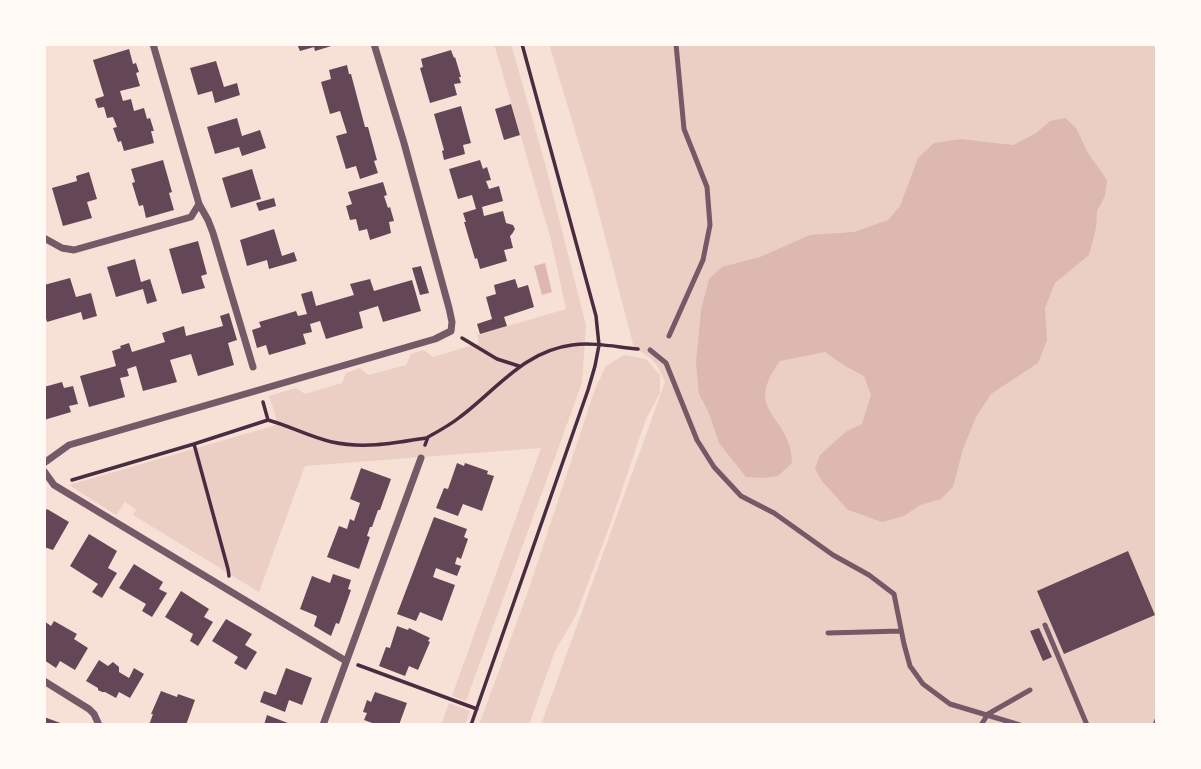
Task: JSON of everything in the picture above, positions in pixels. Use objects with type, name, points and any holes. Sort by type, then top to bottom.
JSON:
[{"type":"street","points":[[153,44],[199,204],[213,233],[253,367]]},
{"type":"street","points":[[44,463],[69,445],[435,339],[451,331],[449,308],[374,44]]},
{"type":"street","points":[[44,238],[69,250],[80,248],[191,217],[199,204]]},
{"type":"street","points":[[323,725],[421,458]]},
{"type":"street","points":[[44,471],[54,485],[346,661]]},
{"type":"street","points":[[44,681],[89,709],[99,725]]},
{"type":"lane","points":[[669,336],[704,260],[710,225],[707,187],[684,128],[676,44]]},
{"type":"lane","points":[[650,350],[666,363],[697,440],[714,467],[741,496],[774,513],[894,594],[910,666],[923,684],[950,704],[1020,725]]},
{"type":"lane","points":[[1045,625],[1087,725]]},
{"type":"lane","points":[[828,633],[901,631]]},
{"type":"lane","points":[[981,725],[988,715],[1030,690]]},
{"type":"path","points":[[471,725],[589,390],[599,345],[596,316],[522,44]]},
{"type":"path","points":[[451,331],[497,359],[519,366]]},
{"type":"path","points":[[54,485],[268,420],[332,442],[357,445],[428,438],[459,418],[519,366],[548,352],[567,346],[599,345],[650,350]]},
{"type":"path","points":[[259,389],[268,420]]},
{"type":"path","points":[[421,458],[428,438]]},
{"type":"path","points":[[194,444],[230,574],[222,587]]},
{"type":"path","points":[[346,661],[477,709]]},
{"type":"shaded area","points":[[494,44],[511,44],[586,325],[582,383],[466,701],[452,696],[541,448],[305,466],[259,592],[133,515],[136,510],[125,502],[116,515],[69,485],[276,425],[269,396],[296,388],[305,394],[342,383],[346,373],[360,368],[368,375],[406,365],[411,354],[424,350],[433,357],[479,343],[477,335],[566,309],[551,240]]},
{"type":"shaded area","points":[[549,44],[1157,44],[1157,725],[541,725],[665,382],[654,362],[634,348],[593,191]]},
{"type":"shaded area","points":[[1065,118],[1076,128],[1088,153],[1107,180],[1105,196],[1097,211],[1089,255],[1055,283],[1045,308],[1047,340],[1038,363],[991,394],[976,417],[963,449],[953,487],[941,499],[920,505],[904,516],[882,522],[848,510],[815,469],[820,455],[847,431],[862,424],[871,395],[864,376],[825,352],[780,361],[765,392],[771,414],[785,434],[790,447],[792,463],[778,476],[746,477],[719,443],[699,394],[696,363],[701,310],[709,279],[722,267],[760,257],[810,235],[854,232],[888,220],[900,206],[918,158],[934,143],[961,139],[1013,145],[1036,133],[1050,121]]},
{"type":"shaded area","points":[[545,263],[552,292],[542,295],[534,266]]},
{"type":"shaded area","points":[[624,355],[646,359],[660,375],[660,393],[646,419],[576,615],[555,651],[529,725],[479,725],[527,594],[595,389],[606,366]]},
{"type":"shaded area","points":[[449,703],[470,711],[465,725],[441,725]]},
{"type":"building","points":[[297,44],[338,44],[315,51],[314,47],[300,51]]},
{"type":"building","points":[[129,49],[133,64],[136,63],[139,72],[136,73],[140,86],[120,91],[123,101],[131,99],[134,111],[144,108],[154,131],[151,131],[154,143],[124,151],[113,128],[117,127],[113,117],[107,118],[104,107],[98,108],[95,99],[104,96],[93,60]]},
{"type":"building","points":[[451,50],[461,77],[461,83],[454,84],[457,95],[430,103],[420,68],[423,67],[421,59]]},
{"type":"building","points":[[216,61],[224,87],[237,83],[240,95],[215,103],[212,91],[198,95],[190,68]]},
{"type":"building","points":[[347,65],[377,160],[374,161],[378,173],[360,179],[356,166],[346,169],[336,136],[347,133],[340,111],[330,114],[321,82],[331,79],[329,70]]},
{"type":"building","points":[[511,104],[520,135],[504,140],[495,109]]},
{"type":"building","points":[[461,106],[471,143],[463,145],[465,154],[444,160],[444,150],[434,114]]},
{"type":"building","points":[[237,118],[242,136],[260,130],[266,148],[242,156],[239,147],[215,154],[207,127]]},
{"type":"building","points":[[163,160],[174,210],[146,218],[143,205],[139,206],[131,169]]},
{"type":"building","points":[[480,160],[483,169],[487,167],[491,180],[486,181],[489,189],[499,186],[503,201],[482,207],[484,216],[503,211],[506,223],[513,225],[515,229],[510,236],[513,248],[504,250],[507,261],[480,269],[463,213],[476,209],[472,195],[458,199],[449,169]]},
{"type":"building","points":[[252,169],[261,199],[231,208],[222,178]]},
{"type":"building","points":[[89,172],[97,199],[87,202],[92,218],[63,226],[52,188],[77,181],[76,176]]},
{"type":"building","points":[[383,182],[387,195],[384,196],[394,221],[389,222],[391,233],[370,240],[367,229],[359,231],[356,219],[350,220],[346,206],[352,204],[348,192]]},
{"type":"building","points":[[274,198],[276,206],[259,211],[256,203]]},
{"type":"building","points":[[274,229],[282,256],[294,252],[297,261],[269,269],[267,260],[247,266],[240,240]]},
{"type":"building","points":[[198,241],[207,274],[201,276],[205,288],[182,294],[169,249]]},
{"type":"building","points":[[135,259],[141,282],[150,279],[157,301],[147,304],[143,289],[116,297],[107,267]]},
{"type":"building","points":[[421,266],[429,293],[420,295],[412,268]]},
{"type":"building","points":[[70,278],[76,297],[91,293],[97,316],[83,320],[81,312],[47,322],[44,311],[44,285]]},
{"type":"building","points":[[370,279],[374,291],[412,280],[421,311],[383,322],[378,306],[359,312],[363,328],[326,339],[320,321],[310,324],[312,332],[303,334],[306,344],[269,355],[266,345],[257,348],[252,330],[261,327],[259,322],[296,311],[298,316],[307,314],[301,294],[312,291],[316,306],[354,295],[350,284]]},
{"type":"building","points":[[515,279],[518,288],[528,285],[534,307],[504,317],[507,326],[480,334],[477,324],[492,319],[486,297],[496,294],[494,285]]},
{"type":"building","points":[[229,313],[237,340],[228,343],[234,365],[198,376],[191,354],[170,360],[177,382],[143,391],[136,366],[127,369],[129,376],[120,378],[125,397],[89,407],[80,376],[116,366],[112,351],[129,343],[132,352],[165,342],[162,333],[184,326],[186,336],[223,326],[220,316]]},
{"type":"building","points":[[62,382],[64,388],[73,386],[78,404],[69,406],[71,412],[44,420],[44,387]]},
{"type":"building","points":[[457,463],[488,471],[487,474],[494,476],[482,511],[463,504],[458,516],[436,508],[444,488],[448,489]]},
{"type":"building","points":[[361,468],[391,479],[380,510],[370,527],[367,536],[370,537],[359,569],[327,557],[339,526],[347,529],[350,519],[354,521],[360,503],[350,499]]},
{"type":"building","points":[[47,509],[69,522],[53,550],[44,547],[44,513]]},
{"type":"building","points":[[434,517],[467,529],[464,537],[468,539],[461,559],[457,557],[455,564],[461,566],[457,576],[436,568],[433,577],[455,585],[442,621],[420,612],[416,621],[397,614]]},
{"type":"building","points":[[89,534],[117,551],[108,568],[117,573],[102,598],[92,592],[98,584],[70,566]]},
{"type":"building","points":[[1128,551],[1155,615],[1064,654],[1037,591]]},
{"type":"building","points":[[134,564],[163,582],[159,589],[167,593],[152,617],[142,611],[146,604],[119,588]]},
{"type":"building","points":[[333,574],[351,580],[348,589],[351,590],[339,624],[336,623],[331,636],[314,626],[317,616],[300,609],[312,576],[330,583]]},
{"type":"building","points":[[181,591],[209,609],[204,617],[213,622],[198,646],[190,641],[193,634],[165,617]]},
{"type":"building","points":[[226,619],[252,634],[245,645],[257,652],[246,670],[234,663],[238,657],[212,641]]},
{"type":"building","points":[[44,621],[51,626],[54,621],[77,634],[74,639],[88,648],[75,670],[60,661],[56,668],[44,660]]},
{"type":"building","points":[[397,626],[408,630],[409,628],[430,638],[418,670],[409,666],[405,676],[379,666],[386,647],[390,648]]},
{"type":"building","points":[[1039,628],[1052,657],[1043,661],[1030,631]]},
{"type":"building","points":[[99,660],[108,666],[113,662],[119,667],[119,672],[129,678],[134,668],[144,674],[130,698],[119,692],[116,698],[86,681]]},
{"type":"building","points":[[286,668],[312,678],[302,705],[289,700],[285,712],[260,702],[264,691],[276,695]]},
{"type":"building","points":[[161,691],[195,700],[186,725],[149,725]]},
{"type":"building","points":[[375,692],[407,703],[399,725],[374,725],[364,720],[367,713],[363,712],[367,700],[371,702]]},
{"type":"building","points":[[267,715],[293,725],[264,725]]},
{"type":"building","points":[[44,717],[66,725],[44,725]]}]
